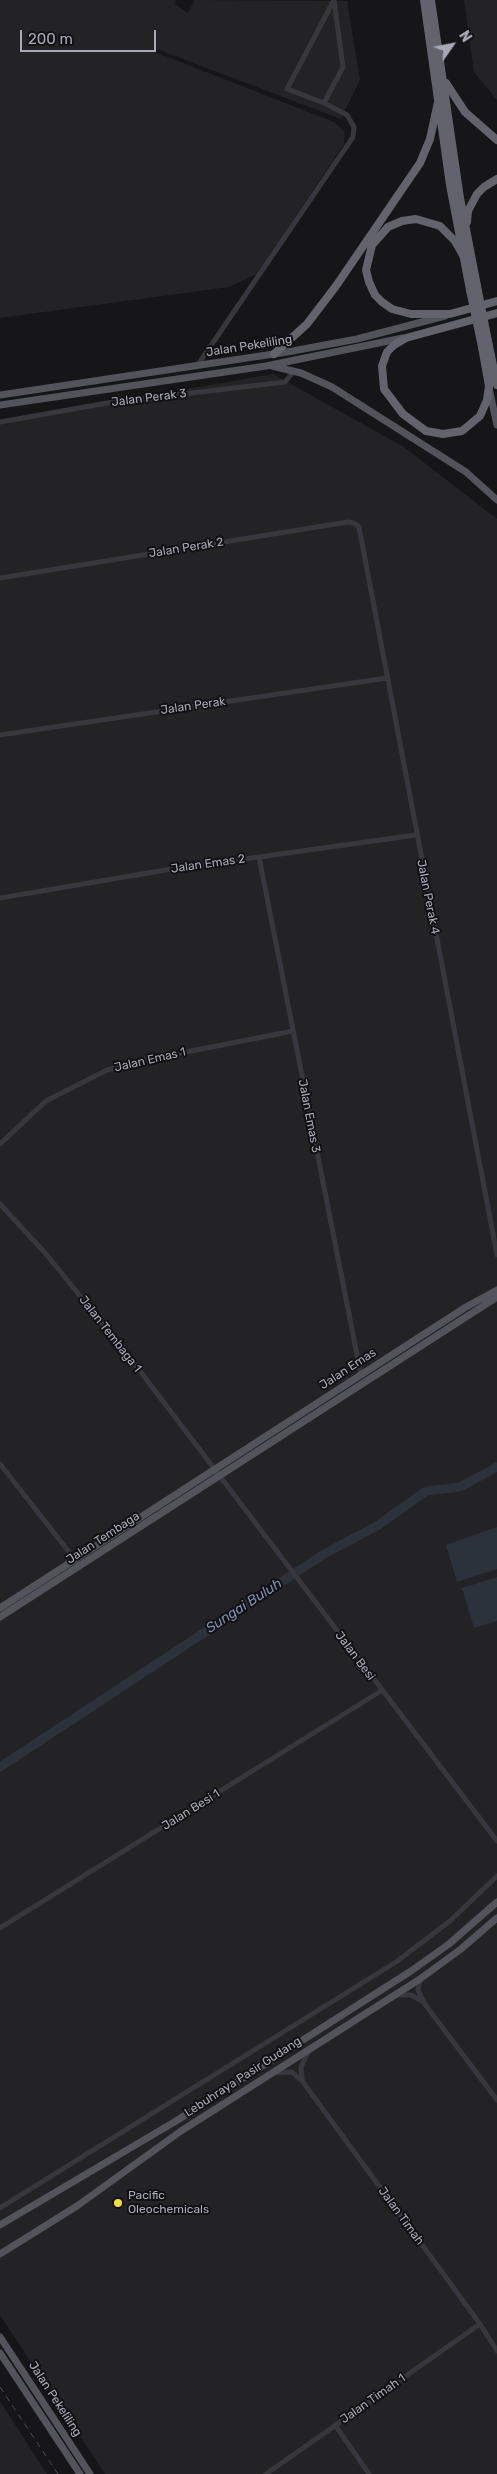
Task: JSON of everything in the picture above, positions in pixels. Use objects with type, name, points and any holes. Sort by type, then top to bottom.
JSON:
[{"type":"highway","points":[[424,0],[450,186],[464,257],[474,288]]},
{"type":"highway","points":[[431,0],[474,288],[485,347],[493,386],[484,410],[468,427],[447,434],[426,431],[410,420],[396,406],[384,389],[382,366],[387,352],[406,338],[497,313]]},
{"type":"highway","points":[[443,77],[465,112],[497,140]]},
{"type":"highway","points":[[274,354],[307,324],[336,286],[420,164],[430,139],[438,102]]},
{"type":"highway","points":[[467,234],[468,211],[472,203],[484,187],[497,179]]},
{"type":"highway","points":[[450,314],[411,314],[392,309],[382,302],[374,294],[369,282],[366,270],[368,254],[378,236],[388,227],[402,221],[416,219],[430,222],[448,233],[464,257]]},
{"type":"highway","name":"Jalan Pekeliling","points":[[450,314],[497,300]]},
{"type":"main road","name":"Jalan Pekeliling","points":[[0,395],[274,354],[357,339],[450,314]]},
{"type":"main road","name":"Jalan Pekeliling","points":[[0,404],[266,366],[406,338]]},
{"type":"main road","points":[[266,366],[294,371],[332,387],[449,461],[480,483],[497,500]]},
{"type":"main road","points":[[493,386],[497,425]]},
{"type":"main road","name":"Jalan Emas","points":[[213,1470],[466,1307],[497,1290]]},
{"type":"main road","name":"Jalan Emas","points":[[218,1477],[497,1297]]},
{"type":"main road","name":"Jalan Tembaga","points":[[0,1617],[213,1470]]},
{"type":"main road","name":"Jalan Tembaga","points":[[0,1608],[218,1477]]},
{"type":"main road","name":"Lebuhraya Pasir Gudang","points":[[0,2225],[176,2121],[411,1971],[449,1944],[497,1902]]},
{"type":"main road","name":"Lebuhraya Pasir Gudang","points":[[0,2254],[77,2206],[181,2131],[420,1979],[461,1949],[497,1918]]},
{"type":"main road","name":"Jalan Pekeliling","points":[[0,2337],[90,2474]]},
{"type":"main road","name":"Jalan Pekeliling","points":[[0,2353],[80,2474]]},
{"type":"street","points":[[324,103],[343,71],[334,0]]},
{"type":"street","points":[[196,366],[353,137],[354,126],[347,115],[324,103],[287,89],[334,0]]},
{"type":"street","name":"Jalan Perak 3","points":[[0,422],[108,403],[286,382],[294,371]]},
{"type":"street","name":"Jalan Perak 2","points":[[0,578],[348,522],[357,525],[362,539]]},
{"type":"street","name":"Jalan Perak 4","points":[[362,539],[416,834],[497,1255]]},
{"type":"street","name":"Jalan Perak","points":[[0,735],[387,678]]},
{"type":"street","name":"Jalan Emas 2","points":[[0,898],[259,856],[416,834]]},
{"type":"street","name":"Jalan Emas 3","points":[[259,856],[361,1374]]},
{"type":"street","name":"Jalan Emas 1","points":[[0,1144],[46,1101],[107,1070],[135,1062],[293,1030]]},
{"type":"street","name":"Jalan Tembaga 1","points":[[0,1204],[72,1284],[213,1470]]},
{"type":"street","points":[[0,1464],[77,1563]]},
{"type":"street","name":"Jalan Besi","points":[[213,1470],[497,1841]]},
{"type":"street","name":"Jalan Besi 1","points":[[0,1928],[382,1691]]},
{"type":"street","points":[[0,2208],[396,1962],[450,1922],[497,1876]]},
{"type":"street","points":[[420,1979],[418,1990],[424,2003],[497,2100]]},
{"type":"street","points":[[395,1995],[411,1994],[424,2003]]},
{"type":"street","points":[[303,2082],[300,2073],[310,2048]]},
{"type":"street","points":[[269,2074],[292,2072],[303,2082]]},
{"type":"street","name":"Jalan Timah","points":[[303,2082],[480,2324],[497,2351]]},
{"type":"street","name":"Jalan Timah 1","points":[[266,2474],[480,2324]]},
{"type":"street","points":[[335,2425],[370,2474]]},
{"type":"shaded area","points":[[0,0],[176,0],[175,4],[188,13],[195,0],[347,1],[360,80],[341,119],[157,49],[155,52],[334,122],[345,132],[344,144],[257,274],[229,287],[0,318]]},
{"type":"shaded area","points":[[464,0],[497,0],[497,100],[474,72]]},
{"type":"shaded area","points":[[273,374],[404,447],[497,519],[497,2474],[105,2474],[0,2315],[0,421]]},
{"type":"shaded area","points":[[497,1527],[497,1569],[457,1582],[446,1545]]},
{"type":"shaded area","points":[[497,1577],[497,1621],[474,1628],[462,1588]]},
{"type":"shaded area","points":[[0,2401],[47,2474],[0,2474]]},
{"type":"waterway","name":"Sungai Buluh","points":[[0,1767],[324,1554],[377,1526],[426,1491],[460,1487],[497,1467]]},
{"type":"railway","points":[[0,2387],[58,2474]]},
{"type":"place","name":"Pacific Oleochemicals","points":[[118,2203]]}]
